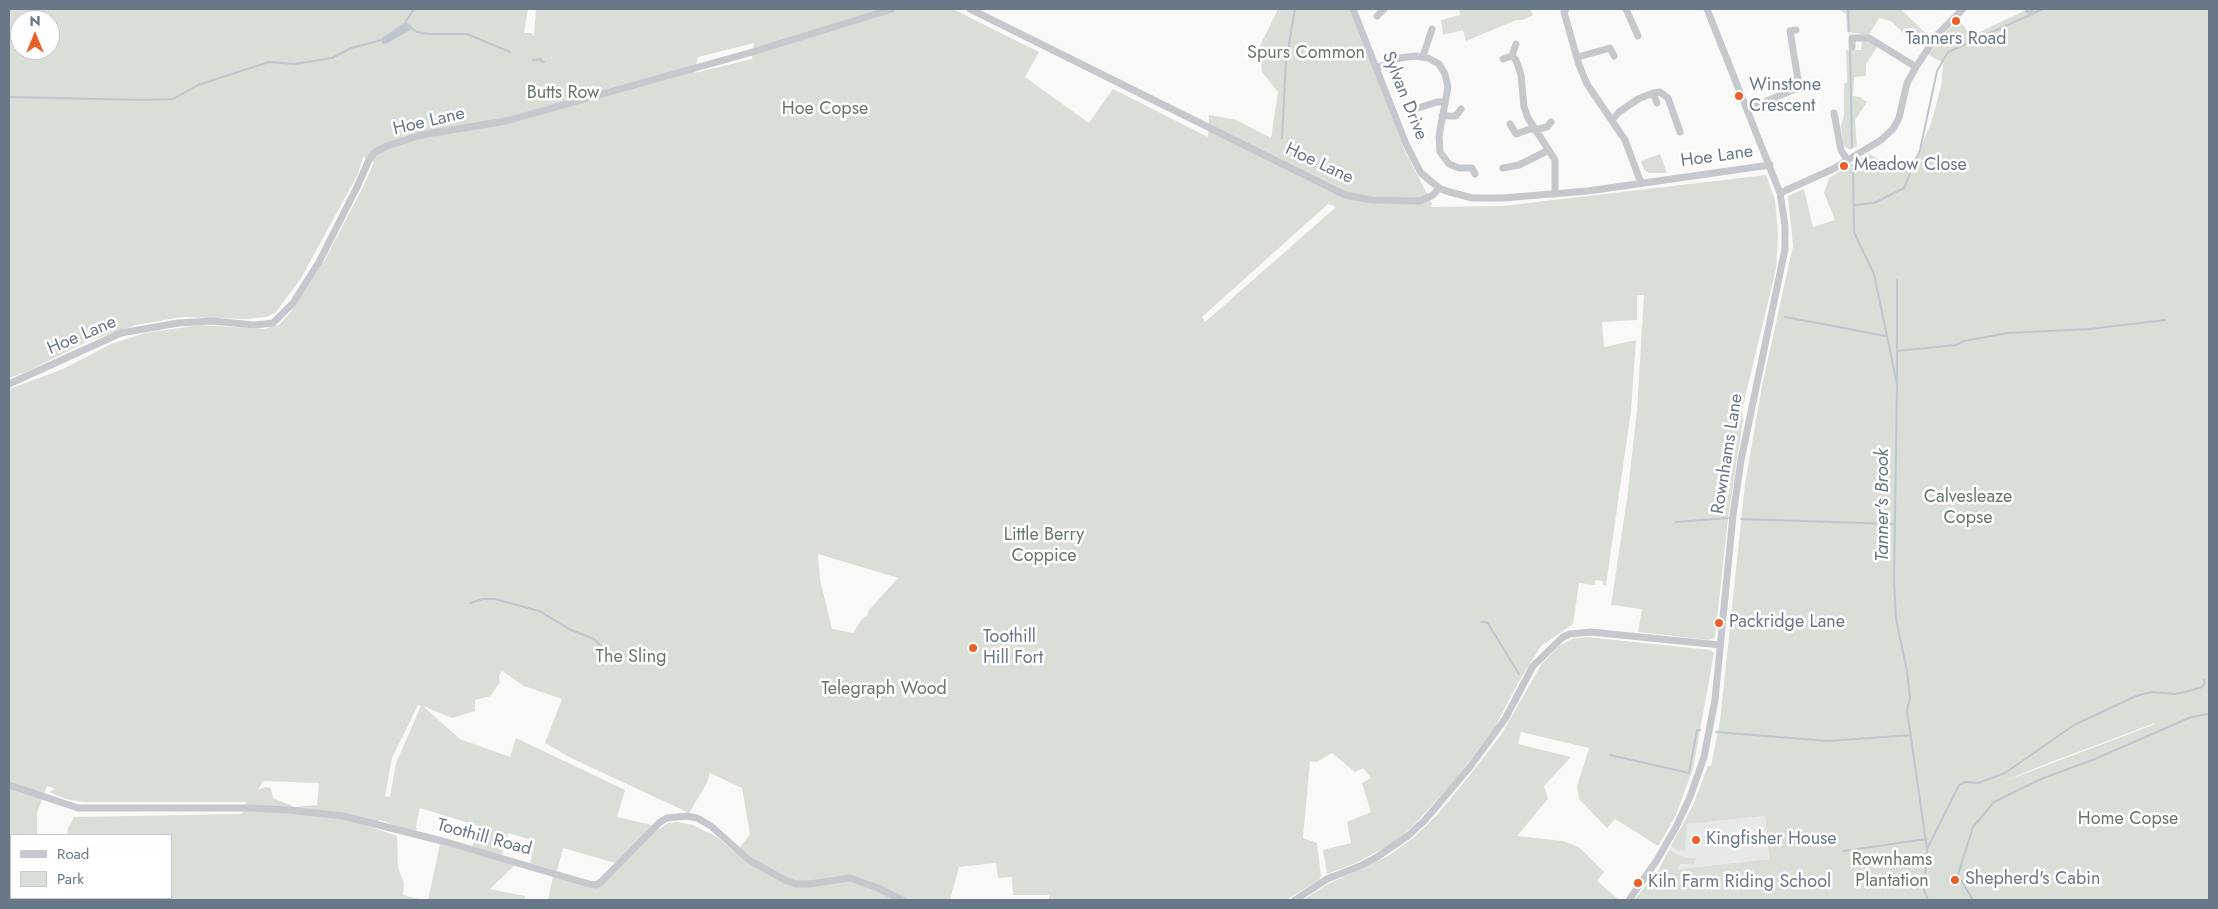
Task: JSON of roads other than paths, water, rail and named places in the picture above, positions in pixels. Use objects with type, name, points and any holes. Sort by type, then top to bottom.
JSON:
[{"type":"street","name":"Hoe Lane","points":[[9,384],[121,333],[178,323],[212,321],[254,325],[273,323],[293,303],[319,262],[369,160],[375,152],[387,146],[422,136],[513,120],[749,53],[892,9]]},
{"type":"street","name":"Hoe Lane","points":[[970,9],[1345,195],[1372,200],[1420,200],[1433,195],[1439,188],[1458,195],[1481,198],[1554,194],[1770,165]]},
{"type":"street","name":"Sylvan Drive","points":[[1353,9],[1406,144],[1421,173],[1439,188]]},
{"type":"street","points":[[1377,16],[1387,9]]},
{"type":"street","points":[[1566,9],[1564,12],[1579,65],[1592,93],[1612,120],[1628,148],[1641,183]]},
{"type":"street","points":[[1626,9],[1638,36]]},
{"type":"street","points":[[1780,193],[1833,169],[1881,140],[1893,129],[1899,118],[1907,83],[1916,67],[1938,34],[1963,9]]},
{"type":"street","name":"Rownhams Lane","points":[[1629,900],[1672,836],[1695,783],[1711,722],[1741,460],[1752,399],[1784,255],[1785,225],[1780,193],[1709,10]]},
{"type":"street","points":[[1423,56],[1432,30]]},
{"type":"street","points":[[1748,109],[1790,92],[1797,85],[1790,31]]},
{"type":"street","points":[[1852,47],[1852,38],[1869,38],[1916,67]]},
{"type":"street","points":[[1516,44],[1512,56],[1521,75],[1524,107],[1533,129],[1555,160],[1554,194]]},
{"type":"street","points":[[1578,57],[1610,48],[1614,56]]},
{"type":"street","points":[[1377,68],[1400,58],[1423,56],[1439,64],[1445,74],[1448,87],[1438,141],[1443,158],[1454,167],[1473,168]]},
{"type":"street","points":[[1503,59],[1512,56]]},
{"type":"street","points":[[1612,120],[1618,112],[1630,104],[1653,93],[1660,92],[1668,98],[1680,132]]},
{"type":"street","points":[[1653,93],[1657,103]]},
{"type":"street","points":[[1418,108],[1437,102],[1446,102]]},
{"type":"street","points":[[1834,112],[1841,150],[1847,160]]},
{"type":"street","points":[[1442,116],[1452,117],[1461,115]]},
{"type":"street","points":[[1510,124],[1516,134],[1547,127],[1552,122]]},
{"type":"street","points":[[1503,168],[1519,165],[1549,150]]},
{"type":"street","points":[[1520,155],[1526,161]]},
{"type":"street","points":[[1295,900],[1327,879],[1377,857],[1409,835],[1425,820],[1469,768],[1500,726],[1534,666],[1570,634],[1591,632],[1720,645]]},
{"type":"street","name":"Toothill Road","points":[[9,785],[78,808],[247,808],[343,816],[446,842],[596,885],[660,822],[668,818],[686,816],[697,818],[711,826],[749,860],[785,880],[796,884],[809,884],[850,878],[878,888],[902,900]]},
{"type":"waterway","points":[[405,23],[414,9]]},
{"type":"waterway","points":[[1282,138],[1286,61],[1295,9]]},
{"type":"waterway","points":[[1848,9],[1849,31]]},
{"type":"waterway","points":[[1854,205],[1874,203],[1904,188],[1920,150],[1937,71],[1948,52],[2043,9]]},
{"type":"waterway","points":[[410,27],[417,32],[427,34],[467,34],[510,52]]},
{"type":"waterway","points":[[9,97],[173,99],[198,85],[269,62],[295,64],[332,58],[351,48],[382,40]]},
{"type":"waterway","points":[[1850,51],[1852,147]]},
{"type":"waterway","points":[[537,59],[544,62]]},
{"type":"waterway","points":[[533,60],[541,59]]},
{"type":"waterway","name":"Tanner's Brook","points":[[1853,165],[1854,232],[1874,274],[1897,384],[1894,580],[1896,619],[1907,671],[1910,698],[1907,710],[1927,849],[1924,890],[1928,900]]},
{"type":"waterway","points":[[1897,280],[1897,380]]},
{"type":"waterway","points":[[1785,317],[1886,336]]},
{"type":"waterway","points":[[1897,351],[1956,345],[1964,341],[2008,333],[2090,329],[2165,320]]},
{"type":"waterway","points":[[1676,522],[1728,518]]},
{"type":"waterway","points":[[1741,519],[1894,524]]},
{"type":"waterway","points":[[470,603],[483,599],[495,599],[539,611],[571,630],[594,639],[601,646]]},
{"type":"waterway","points":[[1481,622],[1487,622],[1519,674]]},
{"type":"waterway","points":[[1927,849],[1959,785],[1965,782],[1978,783],[2005,773],[2074,725],[2136,696],[2152,692],[2175,694],[2185,692],[2202,687],[2205,683],[2204,680]]},
{"type":"waterway","points":[[1973,900],[1958,875],[1973,827],[1994,802],[2041,779],[2095,759],[2191,717],[2209,714]]},
{"type":"waterway","points":[[1610,755],[1689,773],[1697,730],[1700,730]]},
{"type":"waterway","points":[[1716,732],[1828,741],[1911,735]]},
{"type":"waterway","points":[[1844,851],[1926,839]]},
{"type":"place","name":"Tanners Road","points":[[1956,21]]},
{"type":"place","name":"Winstone Crescent","points":[[1739,96]]},
{"type":"place","name":"Meadow Close","points":[[1844,166]]},
{"type":"place","name":"Packridge Lane","points":[[1719,623]]},
{"type":"place","name":"Toothill Hill Fort","points":[[973,648]]},
{"type":"place","name":"Kingfisher House","points":[[1696,840]]},
{"type":"place","name":"Shepherd's Cabin","points":[[1955,880]]},
{"type":"place","name":"Kiln Farm Riding School","points":[[1638,883]]},
{"type":"park label","name":"Spurs Common","points":[[1306,54]]},
{"type":"park label","name":"Butts Row","points":[[563,94]]},
{"type":"park label","name":"Hoe Copse","points":[[825,110]]},
{"type":"park label","name":"Calvesleaze Copse","points":[[1968,508]]},
{"type":"park label","name":"Little Berry Coppice","points":[[1044,546]]},
{"type":"park label","name":"The Sling","points":[[631,658]]},
{"type":"park label","name":"Telegraph Wood","points":[[884,690]]},
{"type":"park label","name":"Home Copse","points":[[2128,820]]},
{"type":"park label","name":"Rownhams Plantation","points":[[1892,871]]}]
